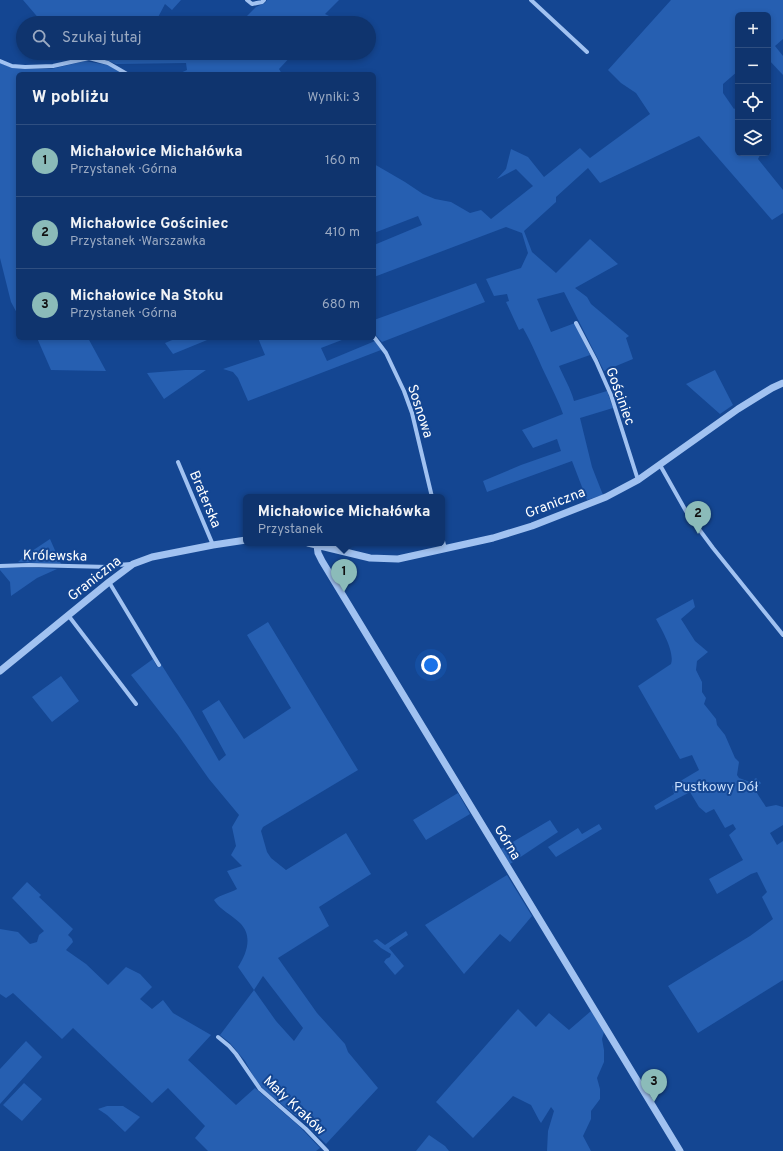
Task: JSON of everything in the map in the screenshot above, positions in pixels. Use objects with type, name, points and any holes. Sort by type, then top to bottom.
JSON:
[{"type":"street","points":[[247,0],[252,4],[262,2],[264,0]]},
{"type":"street","points":[[531,0],[587,52]]},
{"type":"street","points":[[0,61],[12,66],[25,67],[53,66],[79,60]]},
{"type":"street","points":[[96,60],[108,63],[124,72]]},
{"type":"street","name":"Gościniec","points":[[576,323],[596,361],[611,395],[638,480]]},
{"type":"street","name":"Sosnowa","points":[[376,340],[386,353],[404,391],[412,413],[431,494]]},
{"type":"street","name":"Graniczna","points":[[321,546],[370,558],[398,559],[493,538],[532,526],[606,497],[638,480],[738,409],[768,390],[783,383]]},
{"type":"street","name":"Braterska","points":[[178,462],[213,545]]},
{"type":"street","points":[[660,465],[687,513],[713,548],[783,635]]},
{"type":"street","name":"Graniczna","points":[[0,671],[108,582],[133,564],[152,557],[243,540]]},
{"type":"street","name":"Górna","points":[[317,546],[318,553],[322,561],[680,1151]]},
{"type":"street","name":"Królewska","points":[[0,566],[29,565],[108,567],[133,564]]},
{"type":"street","points":[[108,582],[159,665]]},
{"type":"street","points":[[68,615],[136,704]]},
{"type":"street","name":"Mały Kraków","points":[[218,1037],[236,1054],[260,1089],[306,1129],[327,1151]]},
{"type":"green space","points":[[23,0],[181,0],[172,10],[165,4],[159,16],[37,16]]},
{"type":"green space","points":[[267,0],[339,0],[325,14],[329,16],[247,16],[256,7],[265,3]]},
{"type":"green space","points":[[671,0],[783,0],[783,39],[775,46],[783,56],[783,75],[771,62],[771,12],[735,12],[735,74],[723,84],[723,93],[734,109],[735,108],[735,156],[760,156],[758,159],[783,190],[783,213],[772,220],[699,136],[600,183],[588,168],[556,197],[556,202],[524,231],[532,252],[556,273],[590,239],[618,264],[575,288],[587,297],[591,304],[629,336],[626,338],[633,359],[604,371],[564,292],[537,299],[551,332],[575,323],[590,355],[559,366],[574,401],[607,391],[613,408],[580,418],[592,467],[603,495],[587,500],[572,461],[487,492],[483,481],[521,465],[561,451],[557,439],[533,448],[522,430],[563,414],[527,334],[523,328],[519,330],[506,302],[509,301],[507,294],[494,296],[486,279],[521,268],[528,253],[522,233],[506,227],[376,276],[376,244],[422,225],[418,216],[376,232],[376,165],[423,194],[435,199],[451,202],[470,213],[481,210],[491,219],[533,186],[516,169],[497,179],[506,169],[511,149],[528,157],[544,177],[580,148],[590,158],[650,114],[636,93],[621,83],[608,70]]},
{"type":"green space","points":[[106,60],[287,60],[279,69],[281,72],[182,72],[187,70],[186,63],[116,64]]},
{"type":"green space","points":[[85,61],[108,65],[120,72],[16,72],[16,311],[11,302],[0,258],[0,63],[13,68],[51,69]]},
{"type":"green space","points":[[476,283],[485,302],[382,342],[376,335],[376,319]]},
{"type":"green space","points":[[38,340],[89,340],[106,371],[51,370]]},
{"type":"green space","points":[[172,340],[207,340],[173,354],[165,343]]},
{"type":"green space","points":[[259,340],[342,340],[321,348],[327,361],[375,341],[381,350],[248,401],[238,378],[233,372],[223,369],[265,355]]},
{"type":"green space","points":[[206,370],[164,399],[147,373]]},
{"type":"green space","points":[[715,370],[733,405],[720,414],[686,384]]},
{"type":"green space","points":[[50,539],[61,564],[18,562],[26,555]]},
{"type":"green space","points":[[0,567],[57,569],[37,578],[11,596],[10,582],[0,570]]},
{"type":"green space","name":"Pustkowy Dół","points":[[693,599],[695,607],[681,619],[695,641],[708,652],[697,661],[696,670],[702,682],[702,692],[706,698],[704,704],[716,719],[717,725],[725,735],[735,758],[739,762],[737,775],[739,778],[750,782],[756,778],[761,783],[755,790],[766,807],[776,805],[783,807],[783,825],[770,833],[777,845],[783,841],[783,980],[698,1033],[668,986],[750,936],[773,919],[762,897],[767,892],[757,872],[717,894],[709,879],[743,860],[729,835],[736,829],[733,824],[725,828],[714,809],[706,813],[699,807],[690,792],[656,810],[654,806],[674,794],[672,786],[699,770],[692,755],[680,759],[638,686],[671,664],[672,659],[670,647],[656,619]]},
{"type":"green space","points":[[268,622],[358,770],[263,827],[261,831],[267,852],[271,858],[286,870],[346,833],[371,874],[319,907],[329,926],[278,958],[317,1013],[345,1044],[348,1052],[378,1088],[326,1144],[305,1123],[265,1091],[255,1079],[245,1061],[230,1043],[220,1035],[254,990],[238,967],[244,956],[247,945],[244,928],[240,923],[219,907],[214,900],[237,889],[227,871],[242,866],[231,855],[236,846],[232,827],[239,815],[209,779],[178,735],[131,675],[153,659],[157,667],[161,664],[190,710],[219,761],[226,755],[202,711],[219,700],[244,739],[291,708],[247,635]],"holes":[[[263,976],[303,1028],[294,1041],[276,1021],[254,990]]]},
{"type":"green space","points":[[61,676],[79,701],[52,722],[32,697]]},
{"type":"green space","points":[[458,793],[470,814],[426,840],[413,820]]},
{"type":"green space","points":[[550,820],[558,832],[510,864],[501,849]]},
{"type":"green space","points":[[599,824],[602,829],[556,857],[548,847],[578,828],[582,834]]},
{"type":"green space","points":[[507,875],[532,916],[510,942],[500,934],[464,974],[425,925]]},
{"type":"green space","points":[[27,882],[41,895],[39,897],[73,929],[68,935],[73,942],[66,950],[86,964],[108,985],[126,967],[140,974],[152,987],[140,999],[152,1009],[163,1000],[173,1013],[211,1035],[188,1060],[236,1105],[255,1088],[299,1126],[320,1148],[316,1151],[208,1151],[195,1138],[205,1126],[168,1088],[152,1103],[73,1028],[62,1039],[13,993],[6,998],[0,994],[0,929],[18,932],[30,944],[37,942],[39,935],[44,931],[12,898]]},
{"type":"green space","points":[[406,931],[408,935],[389,948],[404,966],[395,975],[384,962],[390,957],[391,954],[373,941],[377,939],[385,945]]},
{"type":"green space","points":[[518,1009],[536,1027],[549,1013],[569,1030],[591,1011],[604,1032],[602,1039],[604,1062],[597,1078],[600,1089],[600,1099],[591,1111],[591,1119],[583,1136],[591,1151],[547,1151],[548,1131],[554,1111],[551,1107],[541,1123],[531,1105],[513,1096],[473,1138],[436,1102]]},
{"type":"green space","points":[[26,1041],[42,1057],[0,1104],[0,1069]]},
{"type":"green space","points":[[24,1083],[42,1099],[22,1121],[3,1105]]},
{"type":"green space","points":[[107,1106],[123,1106],[140,1117],[125,1132],[107,1115],[98,1109]]},
{"type":"green space","points":[[429,1135],[445,1146],[449,1151],[416,1151]]},
{"type":"place","name":"Michałowice Gościniec","points":[[698,534]]},
{"type":"place","name":"Michałowice Michałówka","points":[[344,592]]},
{"type":"place","name":"Michałowice Na Stoku","points":[[654,1102]]}]
